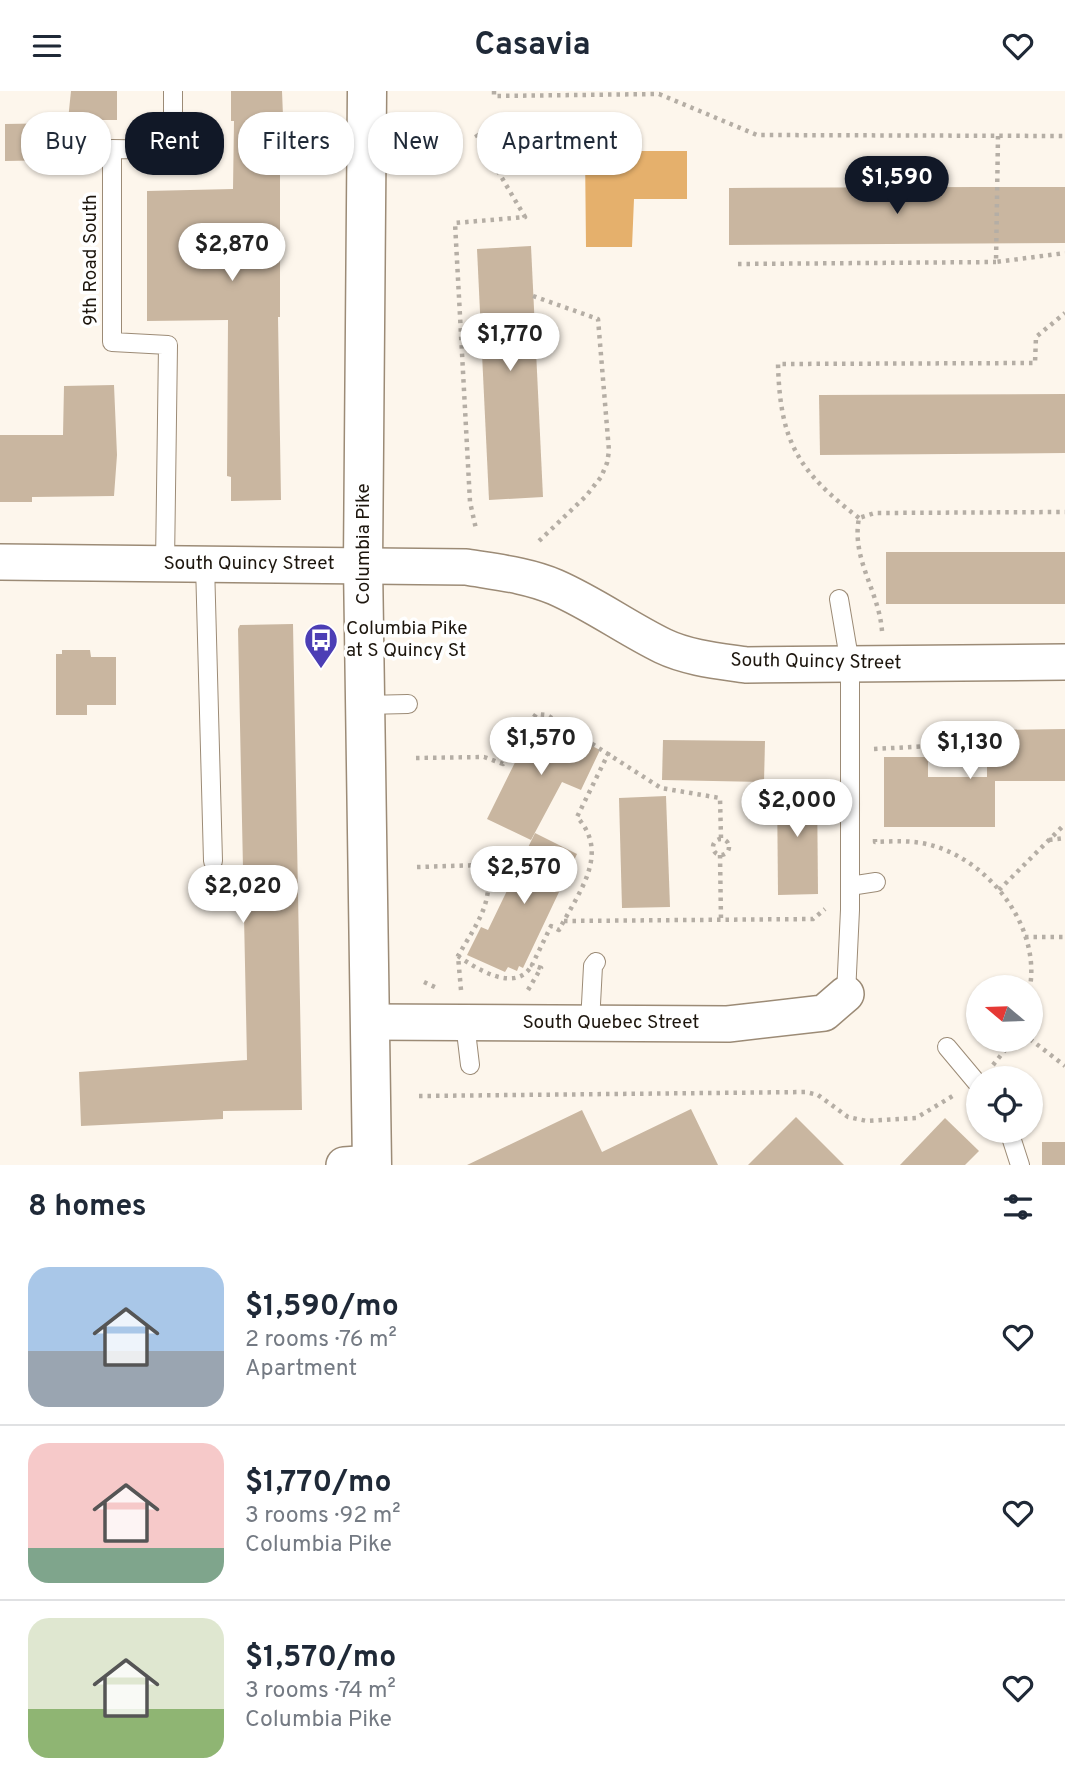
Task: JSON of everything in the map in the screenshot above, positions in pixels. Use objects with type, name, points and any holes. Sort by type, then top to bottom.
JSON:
[{"type":"main road","name":"Columbia Pike","points":[[363,1164],[369,1022],[363,564],[367,91]]},
{"type":"street","name":"South Quincy Street","points":[[0,562],[467,567],[512,574],[552,586],[608,612],[664,647],[707,659],[746,665],[1065,662]]},
{"type":"street","name":"South Quebec Street","points":[[369,1022],[463,1006],[590,1023],[728,1024],[824,1013],[846,994]]},
{"type":"lane","name":"9th Road South","points":[[165,564],[168,345],[112,342],[112,149],[173,150],[173,91]]},
{"type":"lane","points":[[205,564],[213,862]]},
{"type":"lane","points":[[839,599],[850,664],[850,886],[846,994]]},
{"type":"lane","points":[[365,705],[408,703]]},
{"type":"lane","points":[[850,886],[876,882]]},
{"type":"lane","points":[[590,1023],[593,966],[596,962]]},
{"type":"lane","points":[[463,1006],[470,1065]]},
{"type":"lane","points":[[947,1047],[967,1066]]},
{"type":"lane","points":[[1013,1143],[1020,1165]]},
{"type":"path","points":[[494,91],[494,96],[659,94],[757,135],[1065,136]]},
{"type":"path","points":[[476,134],[525,217],[456,223],[470,502],[476,529]]},
{"type":"path","points":[[996,262],[998,136]]},
{"type":"path","points":[[738,264],[996,262],[1065,253]]},
{"type":"path","points":[[534,296],[598,319],[609,450],[601,477],[539,541]]},
{"type":"path","points":[[859,518],[819,485],[798,459],[784,429],[778,364],[1035,363],[1036,337],[1065,313]]},
{"type":"path","points":[[859,518],[874,513],[1065,512]]},
{"type":"path","points":[[859,518],[856,535],[859,559],[880,616],[882,632]]},
{"type":"path","points":[[416,758],[484,757],[502,764],[536,714],[547,715],[661,787],[720,798],[721,838],[729,847],[727,852],[720,855]]},
{"type":"path","points":[[874,761],[874,748],[930,746],[949,753]]},
{"type":"path","points":[[458,956],[492,975],[508,979],[523,974],[532,965],[551,926],[559,930],[590,868],[594,847],[589,831],[577,817],[609,752]]},
{"type":"path","points":[[999,890],[1065,824]]},
{"type":"path","points":[[875,829],[875,842],[903,841],[936,846],[969,864],[999,890],[1017,913],[1025,937],[1029,975]]},
{"type":"path","points":[[720,855],[715,852],[713,845],[721,838]]},
{"type":"path","points":[[1049,840],[1065,838]]},
{"type":"path","points":[[720,855],[720,920]]},
{"type":"path","points":[[417,867],[482,865],[488,876],[489,897],[458,956],[463,1006]]},
{"type":"path","points":[[564,921],[813,919],[828,902]]},
{"type":"path","points":[[1025,937],[1065,937]]},
{"type":"path","points":[[516,990],[530,990],[541,968],[532,965]]},
{"type":"path","points":[[424,982],[463,1006]]},
{"type":"path","points":[[463,1006],[475,990]]},
{"type":"path","points":[[1043,1049],[1065,1066]]},
{"type":"path","points":[[992,1066],[1003,1052]]},
{"type":"path","points":[[419,1096],[806,1092],[818,1095],[848,1117],[867,1121],[916,1118],[966,1088]]},
{"type":"shaded area","points":[[642,151],[687,151],[687,199],[634,199],[632,247],[586,247],[585,175],[642,175]]},
{"type":"building","points":[[71,91],[117,91],[117,120],[111,120],[111,112],[69,112]]},
{"type":"building","points":[[231,91],[282,91],[283,112],[238,112],[238,175],[280,175],[278,317],[281,500],[231,501],[231,477],[227,476],[228,320],[147,321],[147,191],[233,189],[234,121],[231,121]]},
{"type":"building","points":[[5,124],[21,124],[21,161],[5,161]]},
{"type":"building","points":[[1065,187],[1065,243],[729,245],[729,188]]},
{"type":"building","points":[[531,246],[543,497],[489,500],[477,249]]},
{"type":"building","points":[[114,385],[117,455],[114,496],[32,497],[32,502],[0,502],[0,435],[63,435],[64,386]]},
{"type":"building","points":[[1065,394],[1065,453],[820,455],[819,395]]},
{"type":"building","points":[[886,552],[1065,552],[1065,604],[886,604]]},
{"type":"building","points":[[293,624],[302,1110],[223,1111],[223,1119],[81,1126],[79,1072],[247,1060],[238,629],[240,625]]},
{"type":"building","points":[[62,650],[90,650],[91,657],[116,657],[116,705],[87,705],[87,715],[56,715],[56,654],[62,654]]},
{"type":"building","points":[[537,718],[600,750],[581,790],[562,782],[531,840],[487,819]]},
{"type":"building","points":[[1065,729],[1065,781],[995,781],[995,827],[884,827],[884,757],[928,757],[928,777],[987,777],[987,730]]},
{"type":"building","points":[[663,740],[765,741],[764,782],[662,780]]},
{"type":"building","points":[[817,783],[818,894],[778,895],[777,784]]},
{"type":"building","points":[[666,796],[670,907],[622,908],[619,798]]},
{"type":"building","points":[[535,833],[577,854],[523,968],[519,966],[517,971],[508,967],[505,972],[467,955],[481,927],[488,930]]},
{"type":"building","points":[[691,1109],[718,1165],[467,1165],[582,1110],[602,1152]]},
{"type":"building","points":[[796,1117],[844,1165],[748,1165]]},
{"type":"building","points":[[945,1118],[966,1138],[966,1143],[971,1143],[979,1151],[965,1165],[900,1165]]},
{"type":"building","points":[[1043,1142],[1065,1142],[1065,1165],[1042,1165]]},
{"type":"place","name":"Columbia Pike at S Quincy St","points":[[321,670]]}]
